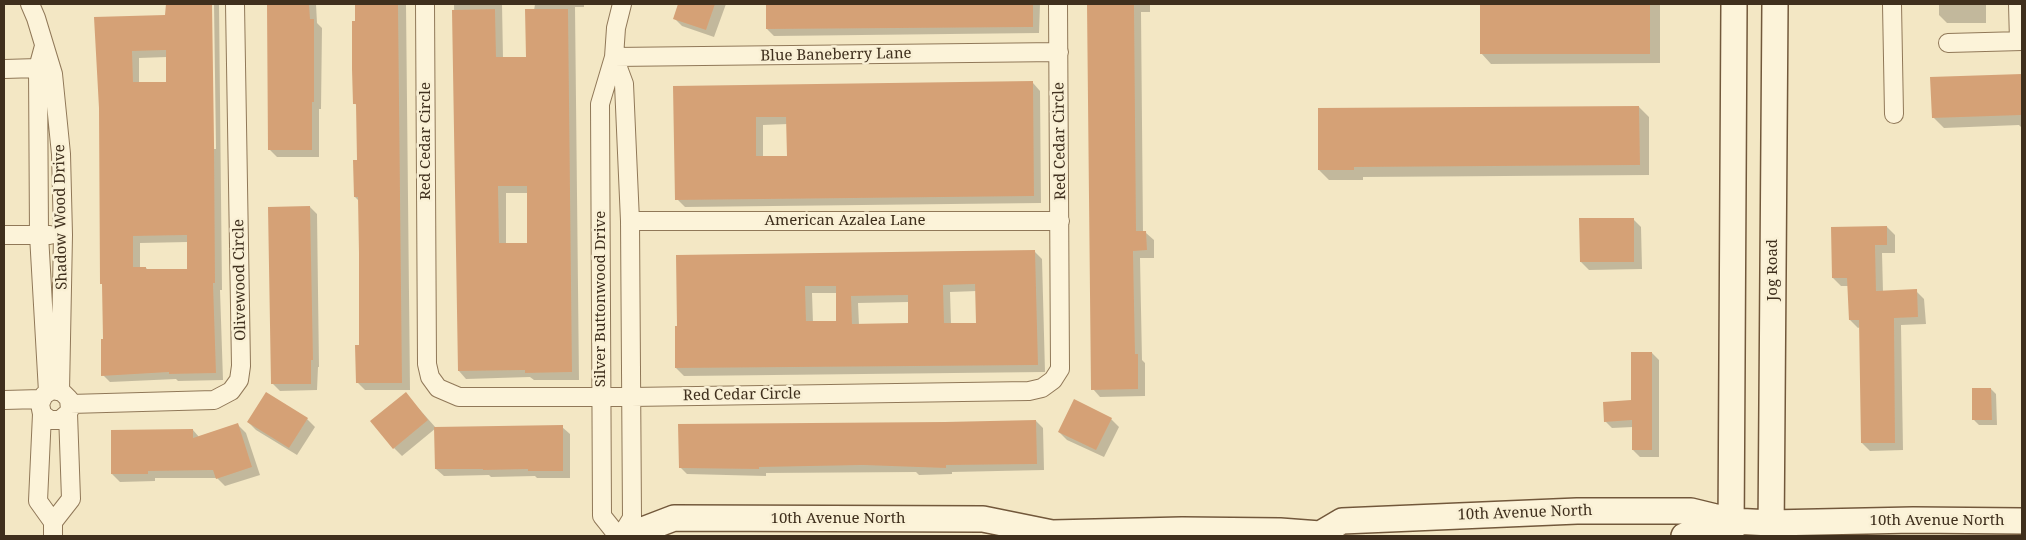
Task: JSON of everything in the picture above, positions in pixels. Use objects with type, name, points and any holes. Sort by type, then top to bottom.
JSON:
[{"type":"street","name":"Shadow Wood Drive","points":[[30,4],[53,74],[61,154],[63,235],[55,402]]},
{"type":"street","name":"Olivewood Circle","points":[[4,400],[55,402],[214,400],[231,391],[239,380],[241,366],[235,4]]},
{"type":"street","name":"Red Cedar Circle","points":[[425,4],[428,364],[430,377],[438,388],[458,397],[631,397],[1029,391],[1042,388],[1053,380],[1060,368],[1058,4]]},
{"type":"street","name":"Silver Buttonwood Drive","points":[[614,57],[624,84],[630,221],[632,518],[620,536],[602,516],[600,104],[614,57],[616,28],[622,4]]},
{"type":"street","points":[[1732,529],[1734,4]]},
{"type":"street","name":"Jog Road","points":[[1771,530],[1775,4]]},
{"type":"street","points":[[1892,4],[1894,114]]},
{"type":"street","points":[[1948,43],[2020,40],[2018,4]]},
{"type":"street","name":"Shadow Wood Drive","points":[[44,45],[38,68],[39,235],[55,402],[71,499],[53,529]]},
{"type":"street","name":"Blue Baneberry Lane","points":[[614,57],[1059,52]]},
{"type":"street","points":[[4,69],[38,68]]},
{"type":"street","name":"American Azalea Lane","points":[[630,221],[1060,221]]},
{"type":"street","points":[[4,235],[63,235]]},
{"type":"street","points":[[53,529],[38,501],[55,402]]},
{"type":"street","name":"10th Avenue North","points":[[626,536],[674,518],[983,519],[1047,535],[1192,530],[1280,531],[1322,535],[1342,521],[1549,512],[1691,512],[1732,529]]},
{"type":"street","name":"10th Avenue North","points":[[1684,536],[1732,529],[1771,530],[1913,520],[2022,521]]},
{"type":"building","points":[[166,4],[212,4],[215,283],[213,283],[216,373],[169,374],[169,372],[101,376],[101,339],[103,339],[102,284],[100,284],[99,108],[94,17],[165,15]],"holes":[[[166,50],[166,82],[133,82],[132,51]],[[187,235],[187,269],[146,269],[146,267],[133,267],[133,236]]]},
{"type":"building","points":[[267,4],[309,4],[310,19],[314,19],[312,150],[268,150]]},
{"type":"building","points":[[355,4],[398,4],[402,383],[356,383],[355,345],[359,345],[359,253],[358,197],[354,197],[353,160],[357,160],[356,104],[353,104],[352,69],[352,21],[355,21]]},
{"type":"building","points":[[678,4],[715,4],[706,30],[673,19]]},
{"type":"building","points":[[766,4],[1033,4],[1033,27],[766,29]]},
{"type":"building","points":[[1087,4],[1134,4],[1136,231],[1146,231],[1147,250],[1133,251],[1135,354],[1138,354],[1138,389],[1091,390]]},
{"type":"building","points":[[1480,4],[1650,4],[1650,54],[1480,54]]},
{"type":"building","points":[[495,9],[496,57],[526,57],[525,9],[568,9],[572,372],[525,373],[525,370],[458,371],[452,10]],"holes":[[[498,186],[527,186],[527,243],[499,243]]]},
{"type":"building","points":[[2022,74],[2022,115],[1932,118],[1930,77]]},
{"type":"building","points":[[1033,81],[1034,196],[675,200],[673,86]],"holes":[[[756,117],[786,117],[787,156],[756,156]]]},
{"type":"building","points":[[1639,106],[1640,165],[1354,167],[1354,170],[1318,170],[1318,108]]},
{"type":"building","points":[[310,206],[313,360],[311,360],[311,384],[271,384],[268,207]]},
{"type":"building","points":[[1579,218],[1634,218],[1634,262],[1580,262]]},
{"type":"building","points":[[1887,226],[1887,245],[1875,245],[1876,291],[1917,289],[1918,317],[1894,318],[1895,443],[1861,443],[1859,320],[1849,320],[1847,278],[1832,278],[1831,227]]},
{"type":"building","points":[[1035,250],[1038,365],[675,368],[675,326],[677,326],[676,255]],"holes":[[[975,284],[976,323],[944,323],[943,285]],[[805,286],[836,286],[836,321],[806,321]],[[908,295],[908,323],[852,324],[851,296]]]},
{"type":"building","points":[[1631,352],[1652,352],[1652,450],[1632,450],[1632,420],[1604,422],[1603,402],[1631,400]]},
{"type":"building","points":[[1972,388],[1991,388],[1992,420],[1972,420]]},
{"type":"building","points":[[266,392],[308,418],[289,448],[247,422]]},
{"type":"building","points":[[406,392],[428,420],[393,449],[370,421]]},
{"type":"building","points":[[1074,399],[1112,418],[1096,450],[1058,432]]},
{"type":"building","points":[[1036,420],[1037,464],[946,465],[946,468],[863,465],[759,467],[759,469],[679,468],[678,424]]},
{"type":"building","points":[[238,423],[252,467],[216,479],[213,470],[148,471],[148,474],[111,474],[111,430],[193,429],[193,438]]},
{"type":"building","points":[[563,425],[563,471],[435,469],[434,427]]}]
